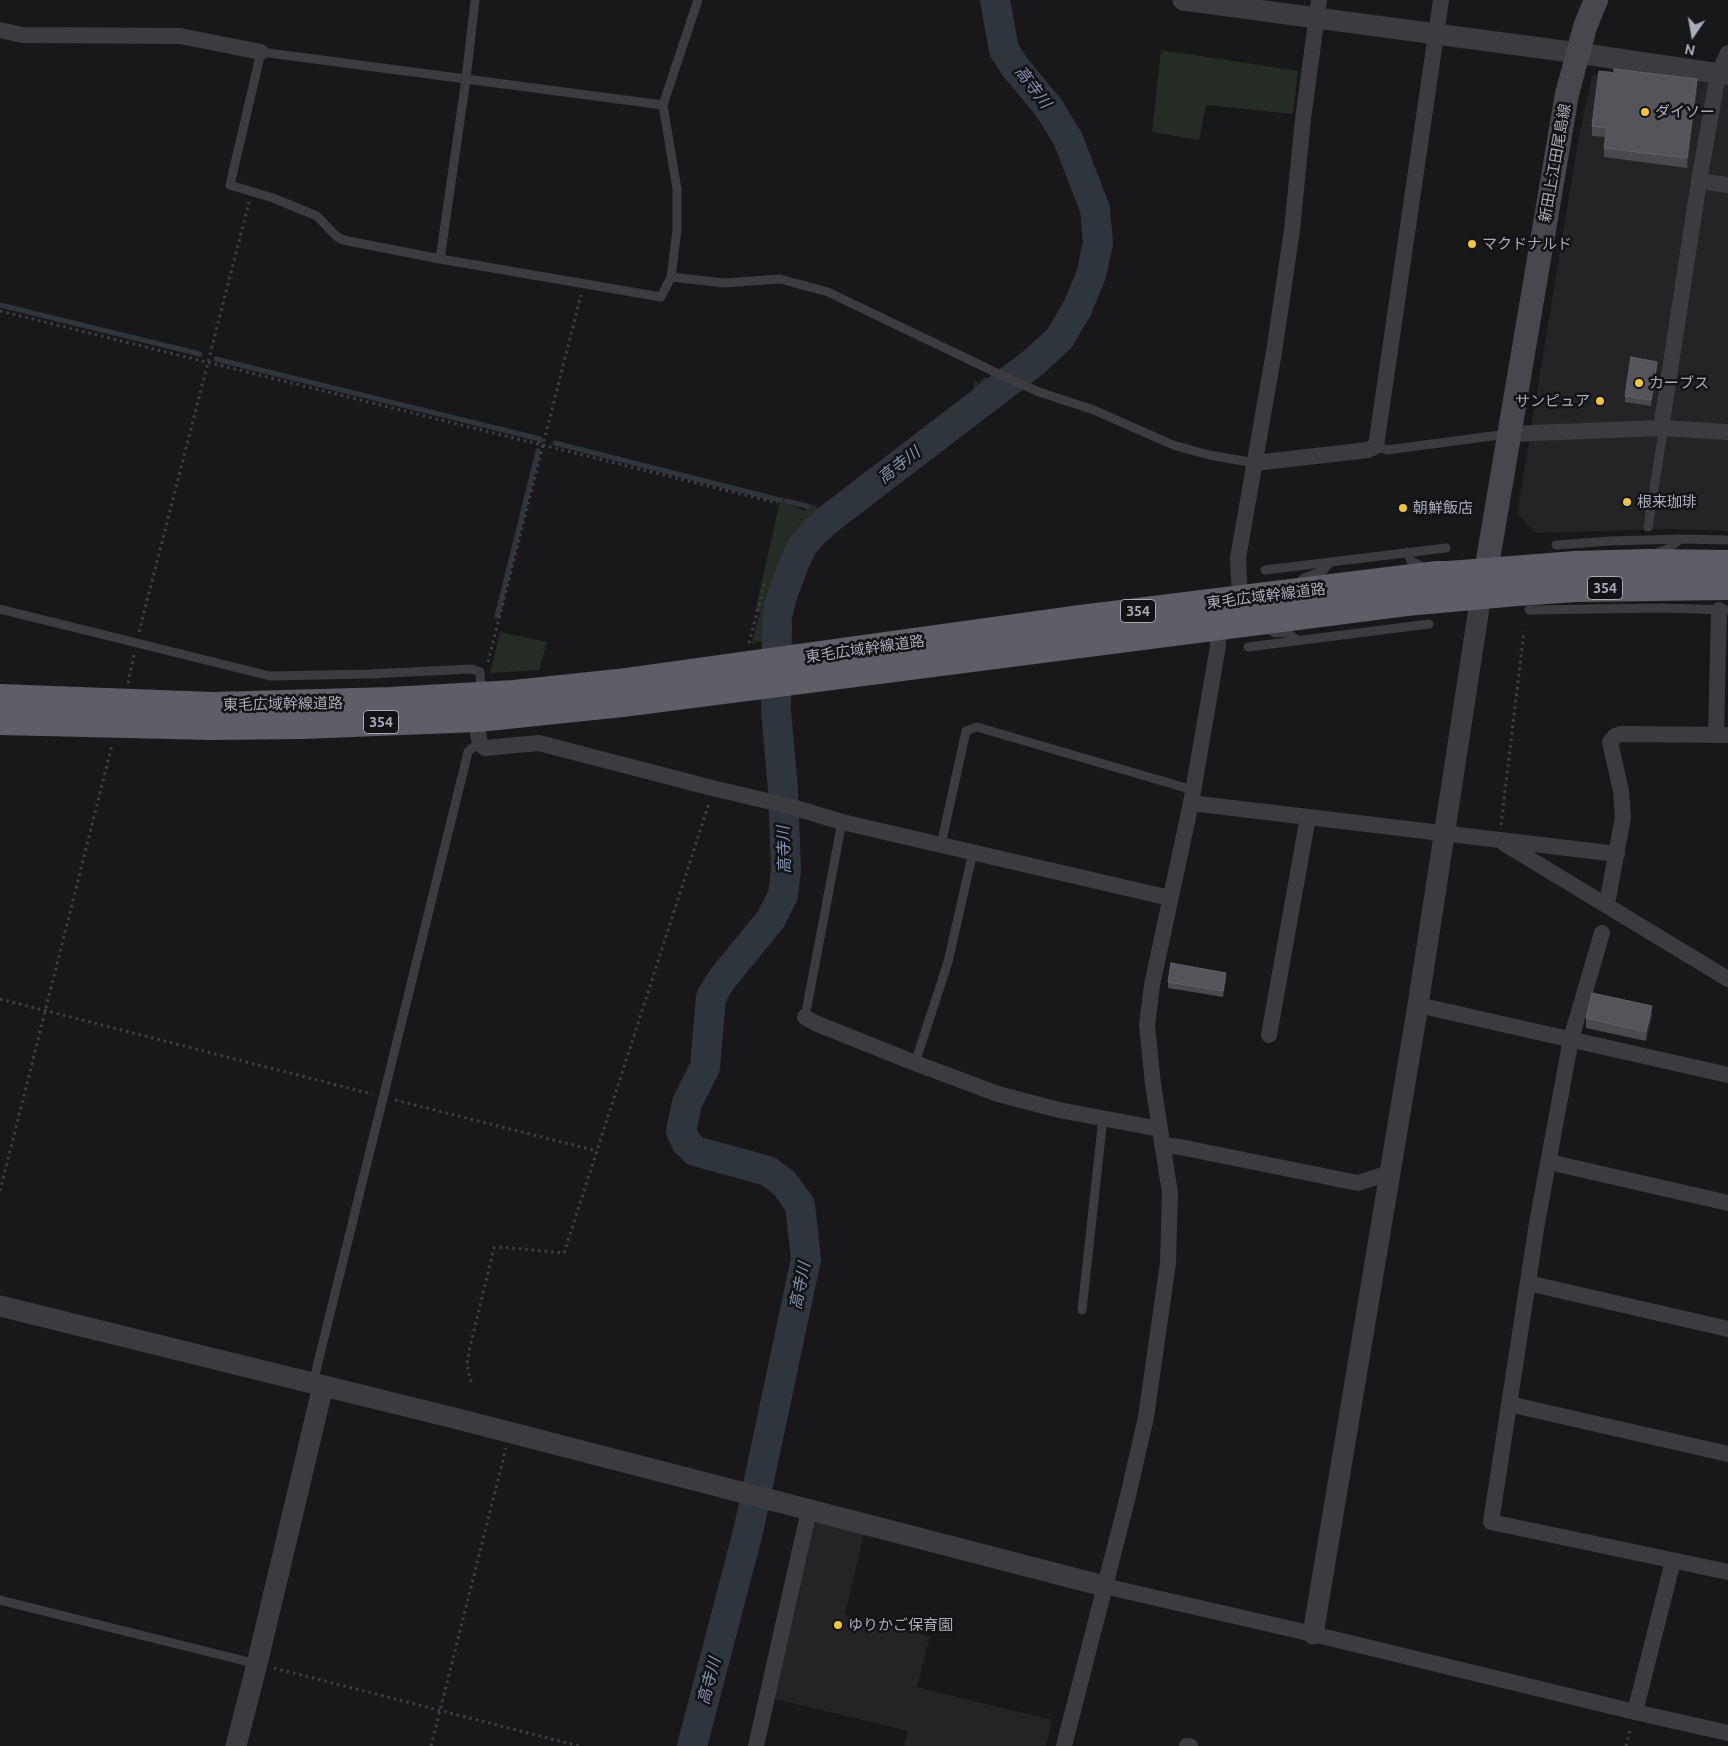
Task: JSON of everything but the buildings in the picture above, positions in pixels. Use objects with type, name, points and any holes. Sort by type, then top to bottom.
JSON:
[{"type":"highway","name":"東毛広域幹線道路","points":[[791,671],[1079,619],[1437,574],[1484,583],[1556,590],[1644,586],[1728,564]]},
{"type":"highway","name":"東毛広域幹線道路","points":[[0,721],[211,726],[302,725],[480,707],[622,704],[756,672],[791,671],[1217,626],[1258,620],[1402,609],[1484,583]]},
{"type":"highway","name":"東毛広域幹線道路","points":[[1644,586],[1725,602]]},
{"type":"highway","name":"東毛広域幹線道路","points":[[0,698],[213,706],[391,701],[480,707]]},
{"type":"main road","name":"新田上江田尾島線","points":[[1484,583],[1567,94],[1585,27],[1596,0]]},
{"type":"street","points":[[1183,0],[1318,9],[1437,34],[1723,75]]},
{"type":"street","points":[[1255,463],[1368,450],[1376,446],[1441,0]]},
{"type":"street","points":[[1240,599],[1238,558],[1274,352],[1292,230],[1303,119],[1318,9]]},
{"type":"street","points":[[0,30],[22,35],[180,36],[261,52]]},
{"type":"street","points":[[1661,428],[1698,181],[1728,53]]},
{"type":"street","points":[[1698,181],[1728,185]]},
{"type":"street","points":[[1509,434],[1661,428],[1728,432]]},
{"type":"street","points":[[1313,1634],[1418,1005],[1484,583]]},
{"type":"street","points":[[1608,904],[1623,817],[1621,792],[1610,742],[1615,736],[1621,734],[1722,735],[1725,602]]},
{"type":"street","points":[[1064,1746],[1128,1496],[1146,1416],[1168,1264],[1170,1193],[1147,1025],[1152,985],[1192,797],[1219,641],[1217,626]]},
{"type":"street","points":[[480,707],[485,748],[539,743],[789,806],[842,822],[1170,898]]},
{"type":"street","points":[[1192,797],[1308,817],[1616,854]]},
{"type":"street","points":[[1269,1035],[1308,817]]},
{"type":"street","points":[[1500,840],[1608,904],[1728,979]]},
{"type":"street","points":[[1602,933],[1571,1039],[1528,1283],[1491,1522],[1728,1572]]},
{"type":"street","points":[[1418,1005],[1728,1075]]},
{"type":"street","points":[[805,1017],[815,1023],[915,1064],[998,1094],[1059,1110],[1103,1118],[1161,1137],[1180,1147],[1358,1183],[1389,1173]]},
{"type":"street","points":[[1549,1162],[1728,1203]]},
{"type":"street","points":[[1528,1283],[1728,1329]]},
{"type":"street","points":[[0,1306],[510,1433],[1104,1586],[1728,1733]]},
{"type":"street","points":[[236,1746],[257,1664],[318,1385]]},
{"type":"street","points":[[1509,1404],[1728,1454]]},
{"type":"street","points":[[756,1746],[809,1510]]},
{"type":"street","points":[[1635,1712],[1673,1561]]},
{"type":"lane","points":[[440,259],[466,79],[475,0]]},
{"type":"lane","points":[[663,105],[261,52],[230,185],[273,198],[317,216],[336,236],[343,240],[584,285],[661,297],[671,277],[676,230],[677,188],[663,105],[698,0]]},
{"type":"lane","points":[[671,277],[724,283],[780,279],[828,292],[1018,383],[1094,410],[1173,445],[1208,455],[1255,463]]},
{"type":"lane","points":[[1648,527],[1662,438],[1661,428]]},
{"type":"lane","points":[[1376,446],[1387,450],[1509,434]]},
{"type":"lane","points":[[1663,608],[1644,586],[1656,552],[1670,548],[1680,539]]},
{"type":"lane","points":[[1556,545],[1611,541],[1728,540]]},
{"type":"lane","points":[[1265,570],[1446,548]]},
{"type":"lane","points":[[1408,552],[1411,561],[1437,574]]},
{"type":"lane","points":[[1290,593],[1304,578],[1323,571],[1330,562]]},
{"type":"lane","points":[[1529,610],[1663,608],[1725,602]]},
{"type":"lane","points":[[0,609],[270,676],[360,675],[472,669],[480,707],[472,748],[468,752],[318,1385]]},
{"type":"lane","points":[[1372,631],[1383,619]]},
{"type":"lane","points":[[1258,620],[1274,633],[1286,632],[1297,640]]},
{"type":"lane","points":[[1248,647],[1429,624]]},
{"type":"lane","points":[[941,845],[966,731],[977,726],[1192,797]]},
{"type":"lane","points":[[805,1017],[842,822]]},
{"type":"lane","points":[[915,1064],[948,962],[973,852]]},
{"type":"lane","points":[[1082,1310],[1103,1118]]},
{"type":"lane","points":[[0,1600],[257,1664]]},
{"type":"path","points":[[127,704],[129,678],[136,643],[251,192]]},
{"type":"path","points":[[480,707],[488,662],[584,285]]},
{"type":"path","points":[[0,311],[777,503]]},
{"type":"path","points":[[756,672],[748,648],[765,582]]},
{"type":"path","points":[[1500,840],[1524,632]]},
{"type":"path","points":[[0,1191],[111,751]]},
{"type":"path","points":[[471,1382],[467,1365],[469,1351],[494,1248],[502,1246],[564,1252],[712,788]]},
{"type":"path","points":[[0,999],[597,1151]]},
{"type":"path","points":[[431,1746],[510,1433]]},
{"type":"path","points":[[257,1664],[579,1746]]},
{"type":"shaded area","points":[[1161,50],[1298,71],[1293,114],[1206,105],[1199,140],[1152,132]]},
{"type":"shaded area","points":[[1604,70],[1728,86],[1728,531],[1673,529],[1535,533],[1517,513],[1579,136],[1592,76]]},
{"type":"shaded area","points":[[985,377],[992,382],[823,515],[803,534],[789,555],[779,583],[769,618],[770,640],[752,643],[760,612],[755,611],[781,497],[786,499],[786,503],[805,511],[808,504],[823,508],[973,391],[975,381],[979,383]]},
{"type":"shaded area","points":[[500,632],[547,642],[539,670],[490,673]]},
{"type":"shaded area","name":"ゆりかご保育園","points":[[814,1521],[864,1533],[845,1615],[930,1636],[917,1687],[1052,1720],[1046,1746],[904,1746],[908,1731],[771,1698]]},
{"type":"waterway","name":"高寺川","points":[[692,1746],[748,1532],[806,1259],[800,1205],[784,1183],[768,1171],[695,1151],[686,1142],[681,1131],[687,1103],[705,1067],[711,997],[722,979],[771,919],[783,895],[786,870],[783,790],[776,710],[777,616],[782,596],[795,561],[803,545],[813,533],[1034,362],[1059,339],[1077,309],[1091,275],[1098,243],[1095,209],[1068,139],[1049,108],[1015,67],[1004,50],[995,0]]},
{"type":"waterway","points":[[0,305],[200,354]]},
{"type":"waterway","points":[[216,359],[540,439],[540,441]]},
{"type":"waterway","points":[[555,443],[780,500]]},
{"type":"waterway","points":[[497,616],[538,451]]},
{"type":"waterway","points":[[786,501],[807,506]]},
{"type":"place","name":"ダイソー","points":[[1645,112]]},
{"type":"place","name":"マクドナルド","points":[[1472,244]]},
{"type":"place","name":"カーブス","points":[[1639,383]]},
{"type":"place","name":"サンピュア","points":[[1600,401]]},
{"type":"place","name":"根来珈琲","points":[[1627,502]]},
{"type":"place","name":"朝鮮飯店","points":[[1403,508]]},
{"type":"place","name":"ゆりかご保育園","points":[[838,1625]]}]
